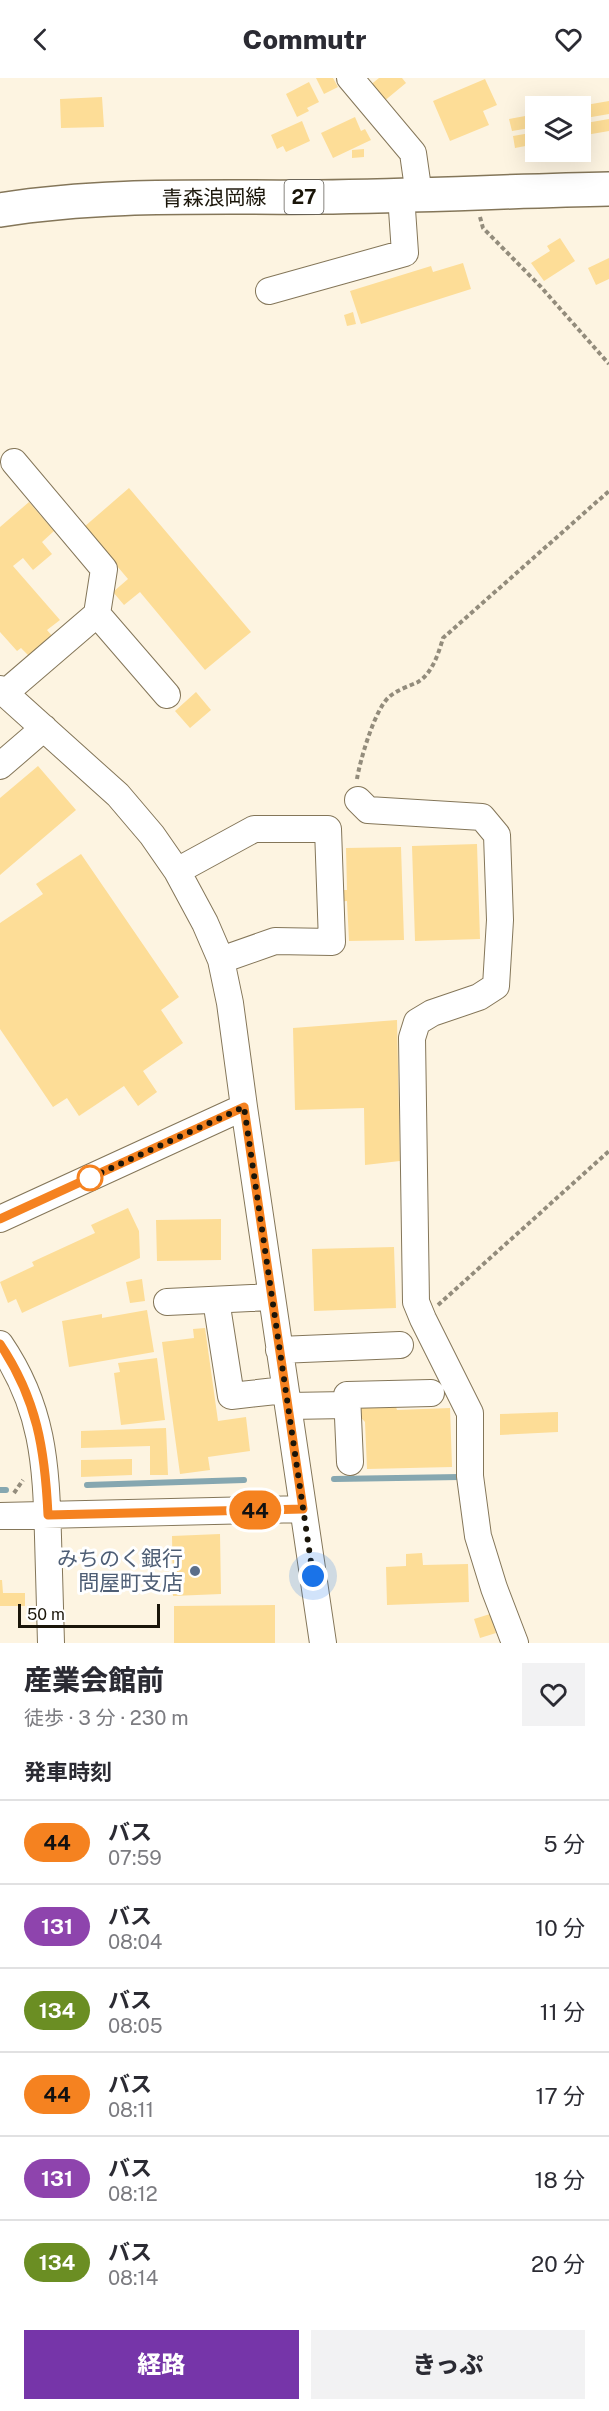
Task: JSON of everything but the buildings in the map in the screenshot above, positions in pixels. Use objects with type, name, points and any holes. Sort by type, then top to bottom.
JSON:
[{"type":"main road","name":"青森浪岡線","points":[[0,210],[87,202],[181,198],[410,195],[609,189]]},
{"type":"street","points":[[268,291],[405,253],[413,153],[350,78]]},
{"type":"street","points":[[14,462],[104,569],[97,614],[2,691],[118,795],[152,835],[177,871],[205,923],[221,960],[230,1003],[323,1643]]},
{"type":"street","points":[[97,614],[167,695]]},
{"type":"street","points":[[0,766],[44,728]]},
{"type":"street","points":[[358,800],[368,810],[482,817],[497,835],[500,920],[496,986],[479,998],[432,1013],[417,1022],[411,1038],[416,1302],[470,1413],[470,1476],[478,1536],[494,1588],[515,1643]]},
{"type":"street","points":[[177,871],[254,829],[328,829],[332,942],[275,941],[221,960]]},
{"type":"street","points":[[0,1219],[244,1107]]},
{"type":"street","points":[[166,1302],[272,1297]]},
{"type":"street","points":[[216,1300],[231,1396],[286,1398],[347,1405]]},
{"type":"street","points":[[279,1350],[400,1345]]},
{"type":"street","points":[[3,1353],[24,1385],[42,1443],[48,1515],[51,1643]]},
{"type":"street","points":[[350,1462],[347,1395],[431,1393]]},
{"type":"street","points":[[3,1506],[48,1515],[303,1509]]},
{"type":"path","points":[[476,193],[483,228],[541,287],[609,364]]},
{"type":"path","points":[[358,800],[356,789],[359,769],[379,712],[389,697],[422,680],[437,657],[443,638],[609,491]]},
{"type":"path","points":[[423,1319],[609,1151]]},
{"type":"path","points":[[3,1506],[26,1474]]},
{"type":"waterway","points":[[334,1479],[460,1477]]},
{"type":"waterway","points":[[87,1485],[244,1480]]},
{"type":"waterway","points":[[0,1490],[6,1490]]},
{"type":"bus line","name":"44","points":[[0,1219],[244,1107],[303,1509],[48,1515],[46,1472],[34,1412],[24,1385],[0,1344]]},
{"type":"place","name":"みちのく銀行 問屋町支店","points":[[195,1571]]},
{"type":"route","points":[[90,1178],[81,1182],[244,1107],[313,1576]]}]
